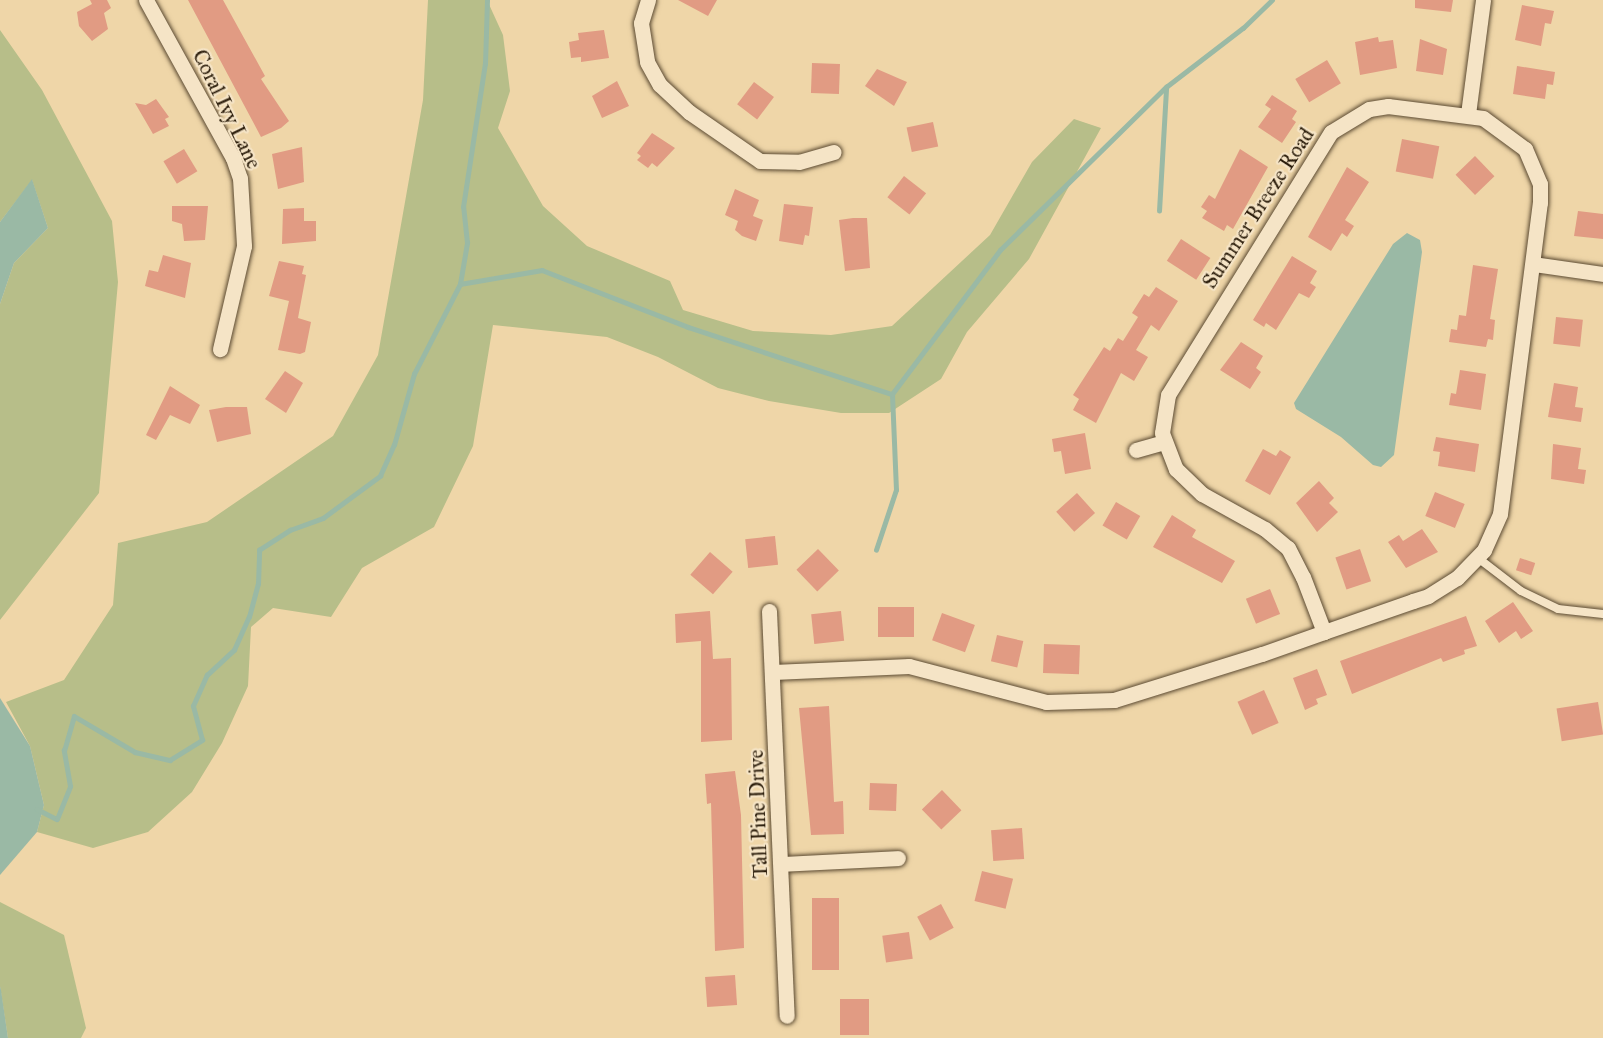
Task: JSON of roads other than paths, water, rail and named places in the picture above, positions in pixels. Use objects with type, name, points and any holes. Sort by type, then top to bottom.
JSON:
[{"type":"street","name":"Coral Ivy Lane","points":[[147,0],[233,158],[240,178],[244,246],[220,349]]},
{"type":"street","points":[[648,0],[641,23],[647,62],[660,85],[689,112],[760,161],[799,162],[834,152]]},
{"type":"street","points":[[1468,114],[1483,0]]},
{"type":"street","name":"Summer Breeze Road","points":[[773,672],[909,666],[1024,698],[1079,704],[1151,690],[1324,632],[1428,596],[1457,578],[1478,558],[1500,514],[1540,203],[1534,166],[1525,149],[1510,134],[1484,117],[1388,106],[1369,110],[1331,132],[1174,379],[1163,412],[1164,442],[1176,469],[1188,483],[1265,529],[1288,548],[1304,577],[1324,632]]},
{"type":"street","points":[[1533,264],[1603,274]]},
{"type":"street","points":[[1136,450],[1164,442]]},
{"type":"street","name":"Tall Pine Drive","points":[[769,611],[787,1016]]},
{"type":"street","points":[[781,864],[898,858]]},
{"type":"lane","points":[[1478,558],[1521,591],[1558,609],[1603,614]]},
{"type":"waterway","points":[[460,284],[467,243],[463,207],[485,64],[487,0]]},
{"type":"waterway","points":[[876,550],[896,490],[892,394],[1000,250],[1166,87],[1243,28],[1272,0]]},
{"type":"waterway","points":[[1159,211],[1166,88]]},
{"type":"waterway","points":[[37,809],[57,819],[70,786],[64,751],[74,716],[135,752],[170,760],[202,740],[193,706],[207,675],[234,650],[249,617],[258,584],[259,550],[290,530],[323,518],[380,476],[394,445],[414,374],[460,284],[542,270],[688,327],[892,394]]}]
